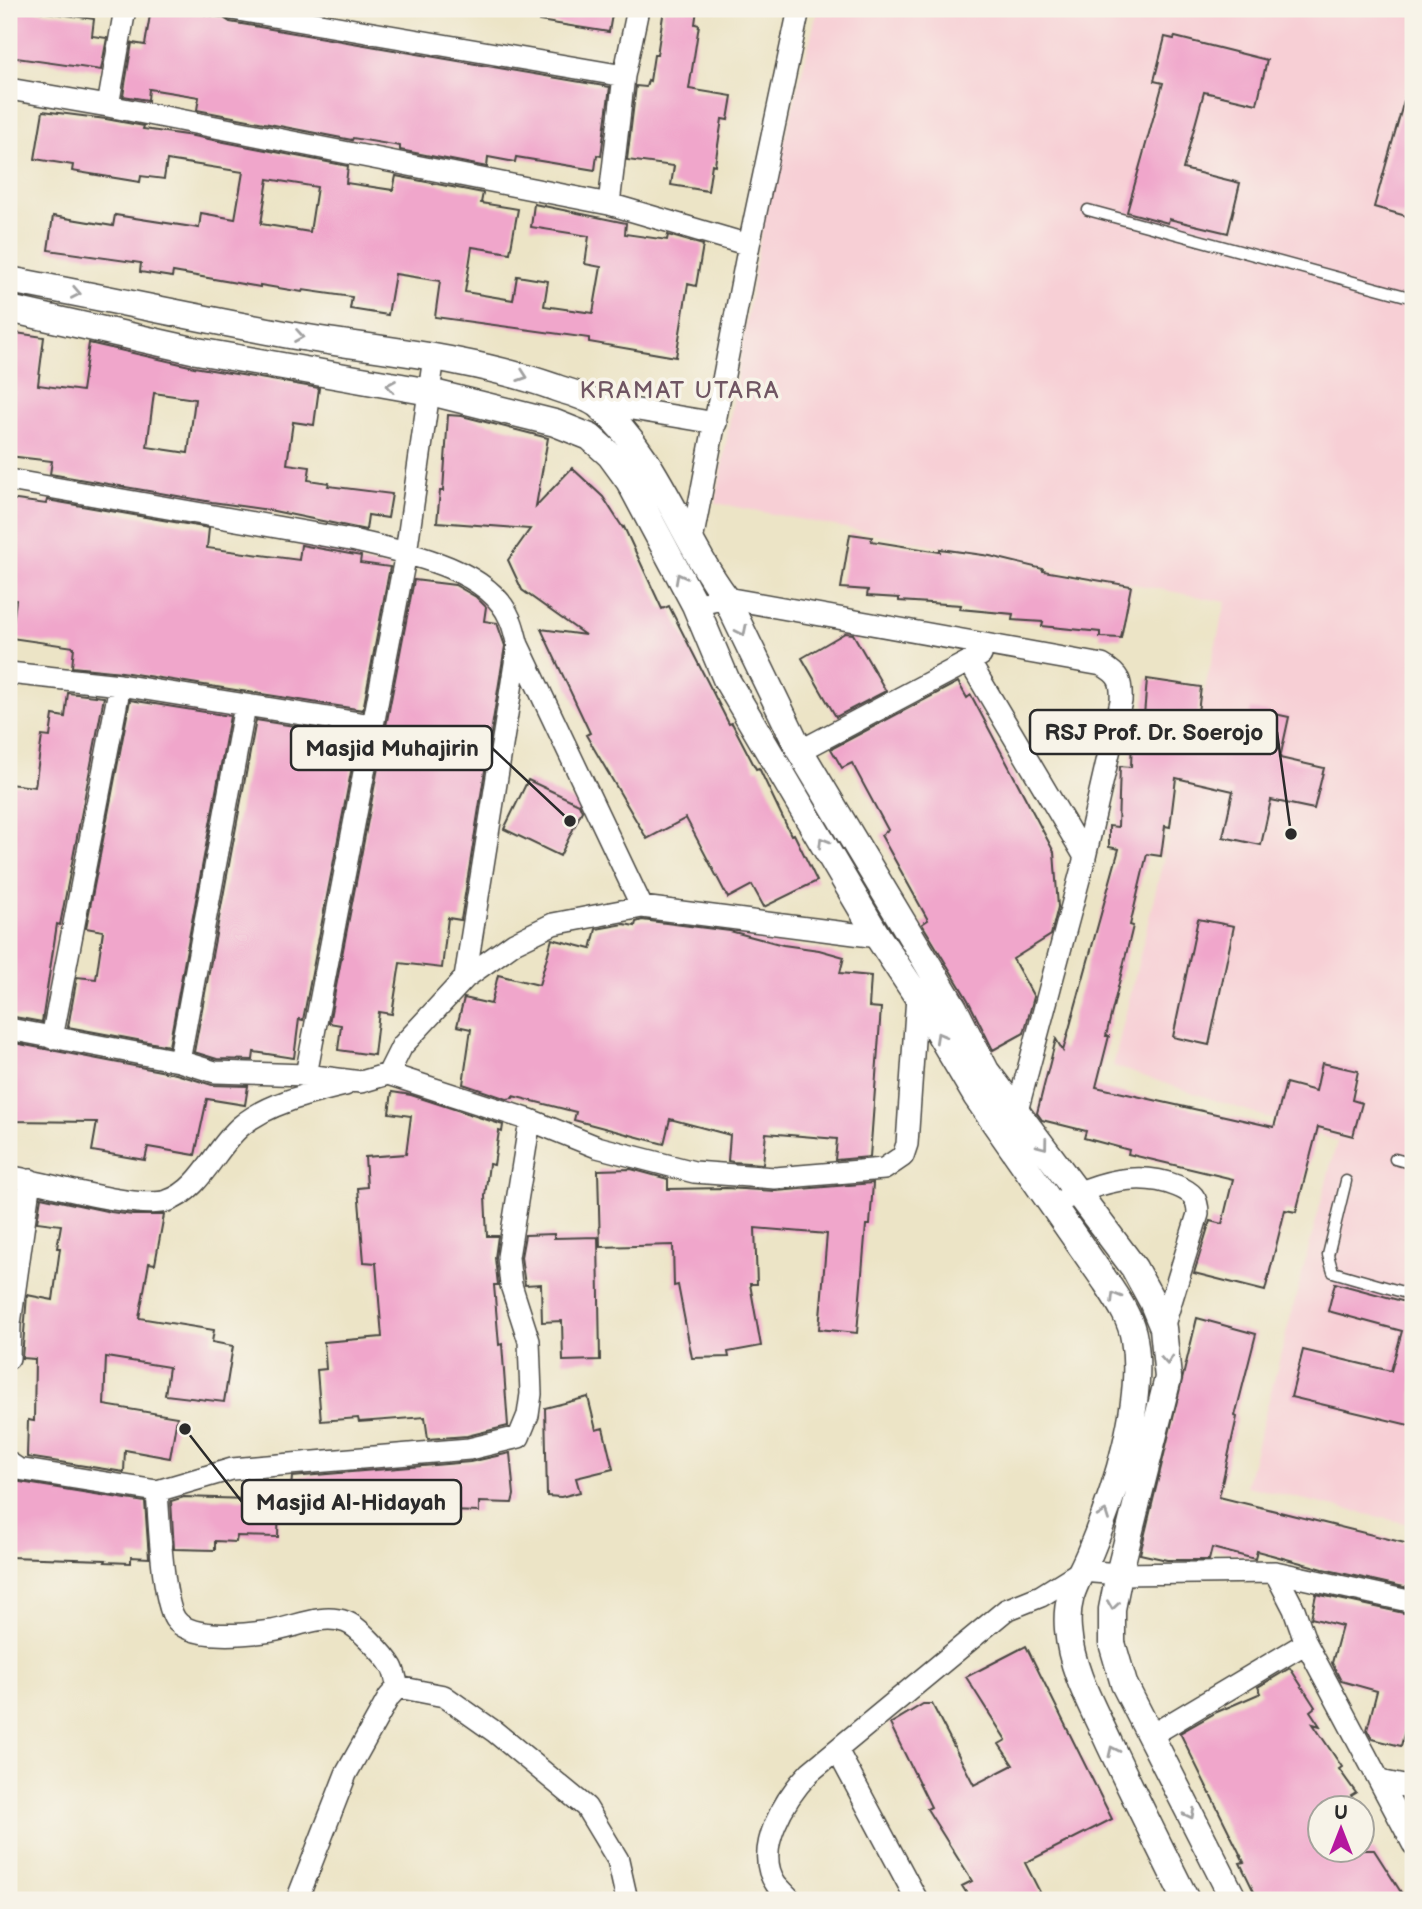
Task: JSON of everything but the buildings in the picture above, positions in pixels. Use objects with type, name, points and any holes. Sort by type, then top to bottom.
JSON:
[{"type":"street","points":[[108,106],[125,9]]},
{"type":"street","points":[[232,9],[624,76]]},
{"type":"street","points":[[608,204],[624,76],[638,9]]},
{"type":"street","points":[[692,541],[749,245],[799,9]]},
{"type":"street","points":[[9,89],[608,204],[749,245]]},
{"type":"street","points":[[9,281],[287,334],[434,356],[513,373],[596,403],[716,423]]},
{"type":"street","points":[[9,309],[197,351],[430,393],[555,424],[590,437],[610,455],[629,481],[695,606],[726,679],[878,937],[918,996],[950,1054],[1008,1120],[1078,1191],[1134,1269],[1152,1301],[1163,1328],[1168,1378],[1119,1574],[1112,1609],[1112,1643],[1124,1684],[1234,1900]]},
{"type":"street","points":[[306,1075],[406,553],[434,356]]},
{"type":"street","points":[[596,403],[632,440],[692,541],[709,576],[726,598],[800,751],[954,1008],[1052,1206],[1125,1313],[1134,1338],[1137,1383],[1112,1495],[1069,1594],[1068,1629],[1076,1672],[1186,1900]]},
{"type":"street","points":[[9,481],[356,541],[406,553],[469,576],[499,601],[510,618],[517,645],[642,907]]},
{"type":"street","points":[[695,606],[726,598],[1102,665],[1116,672],[1122,683],[1121,701],[1085,857],[1008,1120]]},
{"type":"street","points":[[465,978],[517,645]]},
{"type":"street","points":[[800,751],[999,647]]},
{"type":"street","points":[[969,661],[1085,857]]},
{"type":"street","points":[[9,673],[120,685],[372,725]]},
{"type":"street","points":[[52,1038],[120,685]]},
{"type":"street","points":[[179,1061],[245,706]]},
{"type":"street","points":[[388,1073],[402,1046],[465,978],[514,943],[552,924],[642,907],[878,937]]},
{"type":"street","points":[[9,1358],[19,1178],[132,1202],[166,1201],[190,1189],[217,1152],[242,1125],[279,1105],[388,1073],[530,1120],[597,1147],[694,1172],[775,1178],[884,1169],[903,1156],[907,1144],[918,996]]},
{"type":"street","points":[[9,1029],[179,1061],[215,1072],[306,1075],[361,1082]]},
{"type":"street","points":[[9,1463],[18,1469],[157,1491],[232,1469],[469,1449],[519,1437],[528,1415],[531,1394],[529,1341],[511,1285],[508,1257],[530,1120]]},
{"type":"street","points":[[1052,1206],[1078,1191],[1134,1178],[1166,1183],[1194,1196],[1198,1203],[1198,1214],[1163,1328]]},
{"type":"street","points":[[157,1491],[162,1553],[171,1609],[176,1621],[193,1631],[216,1635],[273,1631],[327,1618],[347,1622],[363,1634],[395,1677],[444,1696],[495,1732],[586,1807],[618,1860],[627,1900]]},
{"type":"street","points":[[791,1900],[775,1883],[769,1861],[771,1834],[793,1790],[810,1772],[1006,1610],[1041,1595],[1081,1571],[1119,1574],[1275,1572],[1413,1602]]},
{"type":"street","points":[[1275,1572],[1294,1609],[1306,1643],[1413,1843]]},
{"type":"street","points":[[1150,1736],[1306,1643]]},
{"type":"street","points":[[297,1900],[346,1774],[389,1697],[395,1677]]},
{"type":"street","points":[[837,1750],[917,1900]]},
{"type":"street","points":[[1380,1781],[1413,1788]]},
{"type":"lane","points":[[1088,210],[1413,299]]},
{"type":"lane","points":[[1395,1159],[1413,1164]]},
{"type":"lane","points":[[1346,1181],[1328,1255],[1333,1272],[1413,1295]]},
{"type":"shaded area","points":[[818,9],[1413,9],[1413,1525],[1246,1486],[1337,1141],[1113,1066],[1226,602],[716,503],[761,232]]},
{"type":"place","name":"Masjid Muhajirin","points":[[570,821]]},
{"type":"place","name":"RSJ Prof. Dr. Soerojo","points":[[1291,834]]},
{"type":"place","name":"Masjid Al-Hidayah","points":[[185,1429]]},
{"type":"district","name":"KRAMAT UTARA","points":[[680,390]]}]
